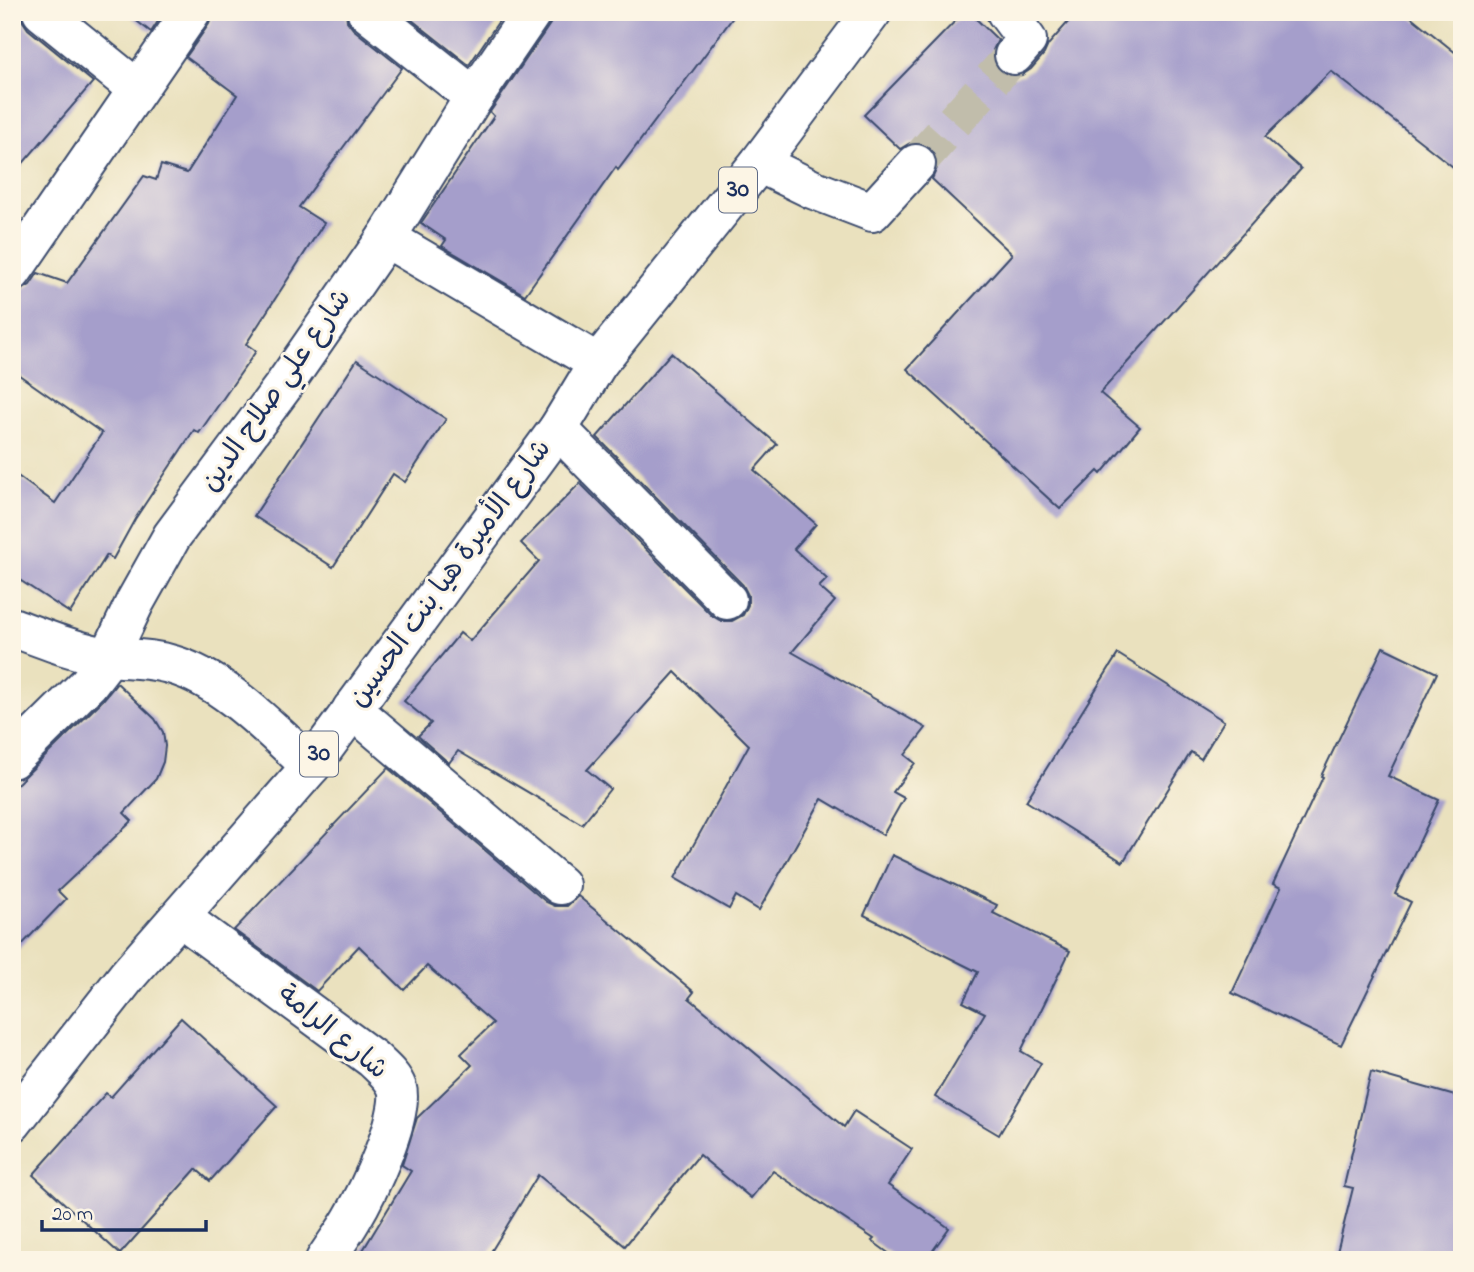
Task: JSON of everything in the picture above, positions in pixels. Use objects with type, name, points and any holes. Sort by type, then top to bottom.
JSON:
[{"type":"street","points":[[41,12],[137,89]]},
{"type":"street","points":[[12,272],[191,12]]},
{"type":"street","points":[[367,12],[474,97]]},
{"type":"street","name":"شارع علي صلاح الدين","points":[[12,759],[88,684],[109,657],[135,602],[172,536],[282,388],[386,238],[474,97],[532,12]]},
{"type":"street","name":"شارع الأميرة هيا بنت الحسين","points":[[12,1123],[128,975],[311,766],[558,429],[598,363],[759,163],[872,12]]},
{"type":"street","points":[[1006,12],[1027,40],[1014,55]]},
{"type":"street","points":[[759,163],[811,189],[872,212],[916,164]]},
{"type":"street","points":[[386,238],[598,363]]},
{"type":"street","points":[[558,429],[727,600]]},
{"type":"street","points":[[12,627],[50,641],[109,657],[146,658],[175,665],[193,673],[241,704],[311,766]]},
{"type":"street","points":[[352,709],[560,884]]},
{"type":"street","name":"شارع الرامة","points":[[180,917],[373,1059],[393,1079],[397,1089],[397,1107],[390,1139],[353,1218],[325,1260]]},
{"type":"building","points":[[12,12],[21,14],[28,29],[93,82],[12,176]]},
{"type":"building","points":[[125,12],[164,12],[151,32]]},
{"type":"building","points":[[213,12],[346,12],[347,21],[353,29],[402,68],[299,207],[324,223],[246,344],[256,351],[199,433],[194,430],[135,519],[113,559],[107,555],[70,613],[12,575],[12,472],[55,503],[102,433],[12,370],[12,307],[17,293],[30,285],[38,273],[67,283],[144,176],[156,180],[161,165],[187,173],[237,95],[186,57],[209,24]]},
{"type":"building","points":[[402,12],[505,12],[469,65]]},
{"type":"building","points":[[554,12],[737,12],[618,170],[616,167],[525,295],[442,246],[446,240],[421,223],[494,116],[490,112],[550,24]]},
{"type":"building","points":[[964,12],[969,12],[998,40],[993,50],[993,61],[999,71],[1011,77],[1022,75],[1031,69],[1077,12],[1405,12],[1462,58],[1462,174],[1331,71],[1265,137],[1301,169],[1100,393],[1140,427],[1101,474],[1098,471],[1060,509],[907,369],[1012,254],[932,179],[937,168],[937,157],[931,148],[920,143],[910,143],[900,149],[864,115]]},
{"type":"building","points":[[671,353],[777,444],[754,470],[816,524],[794,549],[827,579],[819,587],[835,601],[792,652],[926,728],[905,755],[915,763],[893,792],[904,798],[883,835],[822,799],[759,910],[736,896],[729,909],[675,878],[749,745],[675,672],[587,770],[610,789],[582,824],[458,751],[449,763],[418,736],[431,723],[404,701],[460,633],[470,641],[539,561],[521,543],[580,483],[711,615],[721,621],[732,621],[743,615],[748,605],[748,595],[743,585],[597,437]]},
{"type":"building","points":[[357,360],[446,419],[405,482],[393,474],[333,567],[254,516]]},
{"type":"building","points":[[1383,647],[1437,673],[1388,776],[1439,800],[1395,894],[1411,902],[1341,1045],[1232,993],[1281,888],[1273,884]]},
{"type":"building","points":[[1118,654],[1224,721],[1201,759],[1191,752],[1123,862],[1026,801]]},
{"type":"building","points":[[117,683],[155,719],[163,732],[163,762],[156,779],[124,813],[132,821],[58,891],[66,899],[12,955],[12,789]]},
{"type":"building","points":[[388,768],[546,902],[555,906],[567,906],[578,896],[694,992],[689,998],[844,1127],[854,1111],[912,1149],[888,1185],[949,1228],[926,1260],[898,1260],[872,1241],[874,1239],[773,1171],[751,1198],[699,1155],[625,1246],[538,1175],[486,1260],[357,1260],[411,1171],[402,1165],[417,1118],[472,1065],[461,1054],[493,1023],[427,966],[404,990],[359,946],[317,991],[234,930]]},
{"type":"building","points":[[892,855],[997,905],[993,913],[1070,951],[1021,1051],[1041,1063],[999,1135],[935,1097],[985,1013],[963,1002],[978,972],[864,915]]},
{"type":"building","points":[[181,1018],[277,1106],[210,1181],[196,1169],[120,1254],[33,1175],[106,1093],[111,1097]]},
{"type":"building","points":[[1371,1072],[1462,1098],[1462,1260],[1335,1260],[1353,1188],[1344,1186]]},
{"type":"tunnel","points":[[916,164],[1014,55]]}]
